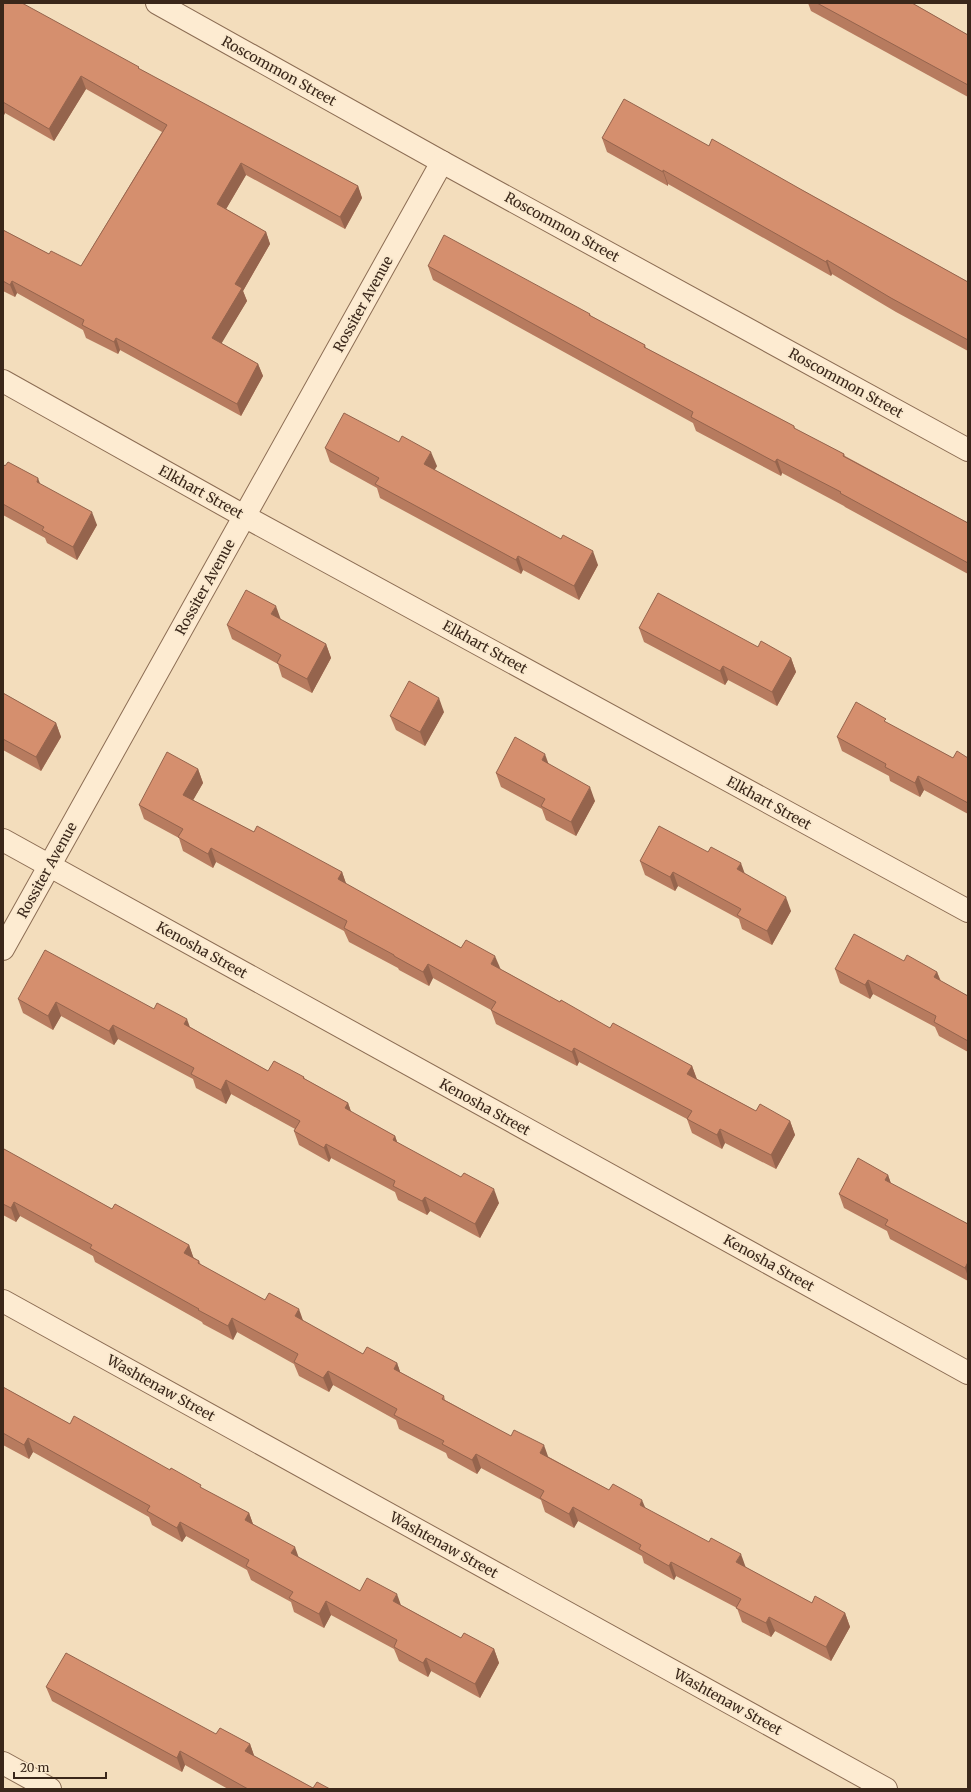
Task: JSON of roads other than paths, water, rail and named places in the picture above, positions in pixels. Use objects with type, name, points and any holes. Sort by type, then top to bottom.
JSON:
[{"type":"street","name":"Roscommon Street","points":[[157,3],[442,162],[968,450]]},
{"type":"street","name":"Rossiter Avenue","points":[[3,949],[442,162]]},
{"type":"street","name":"Elkhart Street","points":[[3,381],[244,516],[968,911]]},
{"type":"street","name":"Kenosha Street","points":[[3,840],[968,1373]]},
{"type":"street","name":"Washtenaw Street","points":[[3,1301],[886,1789]]},
{"type":"street","points":[[3,1763],[50,1789]]}]
